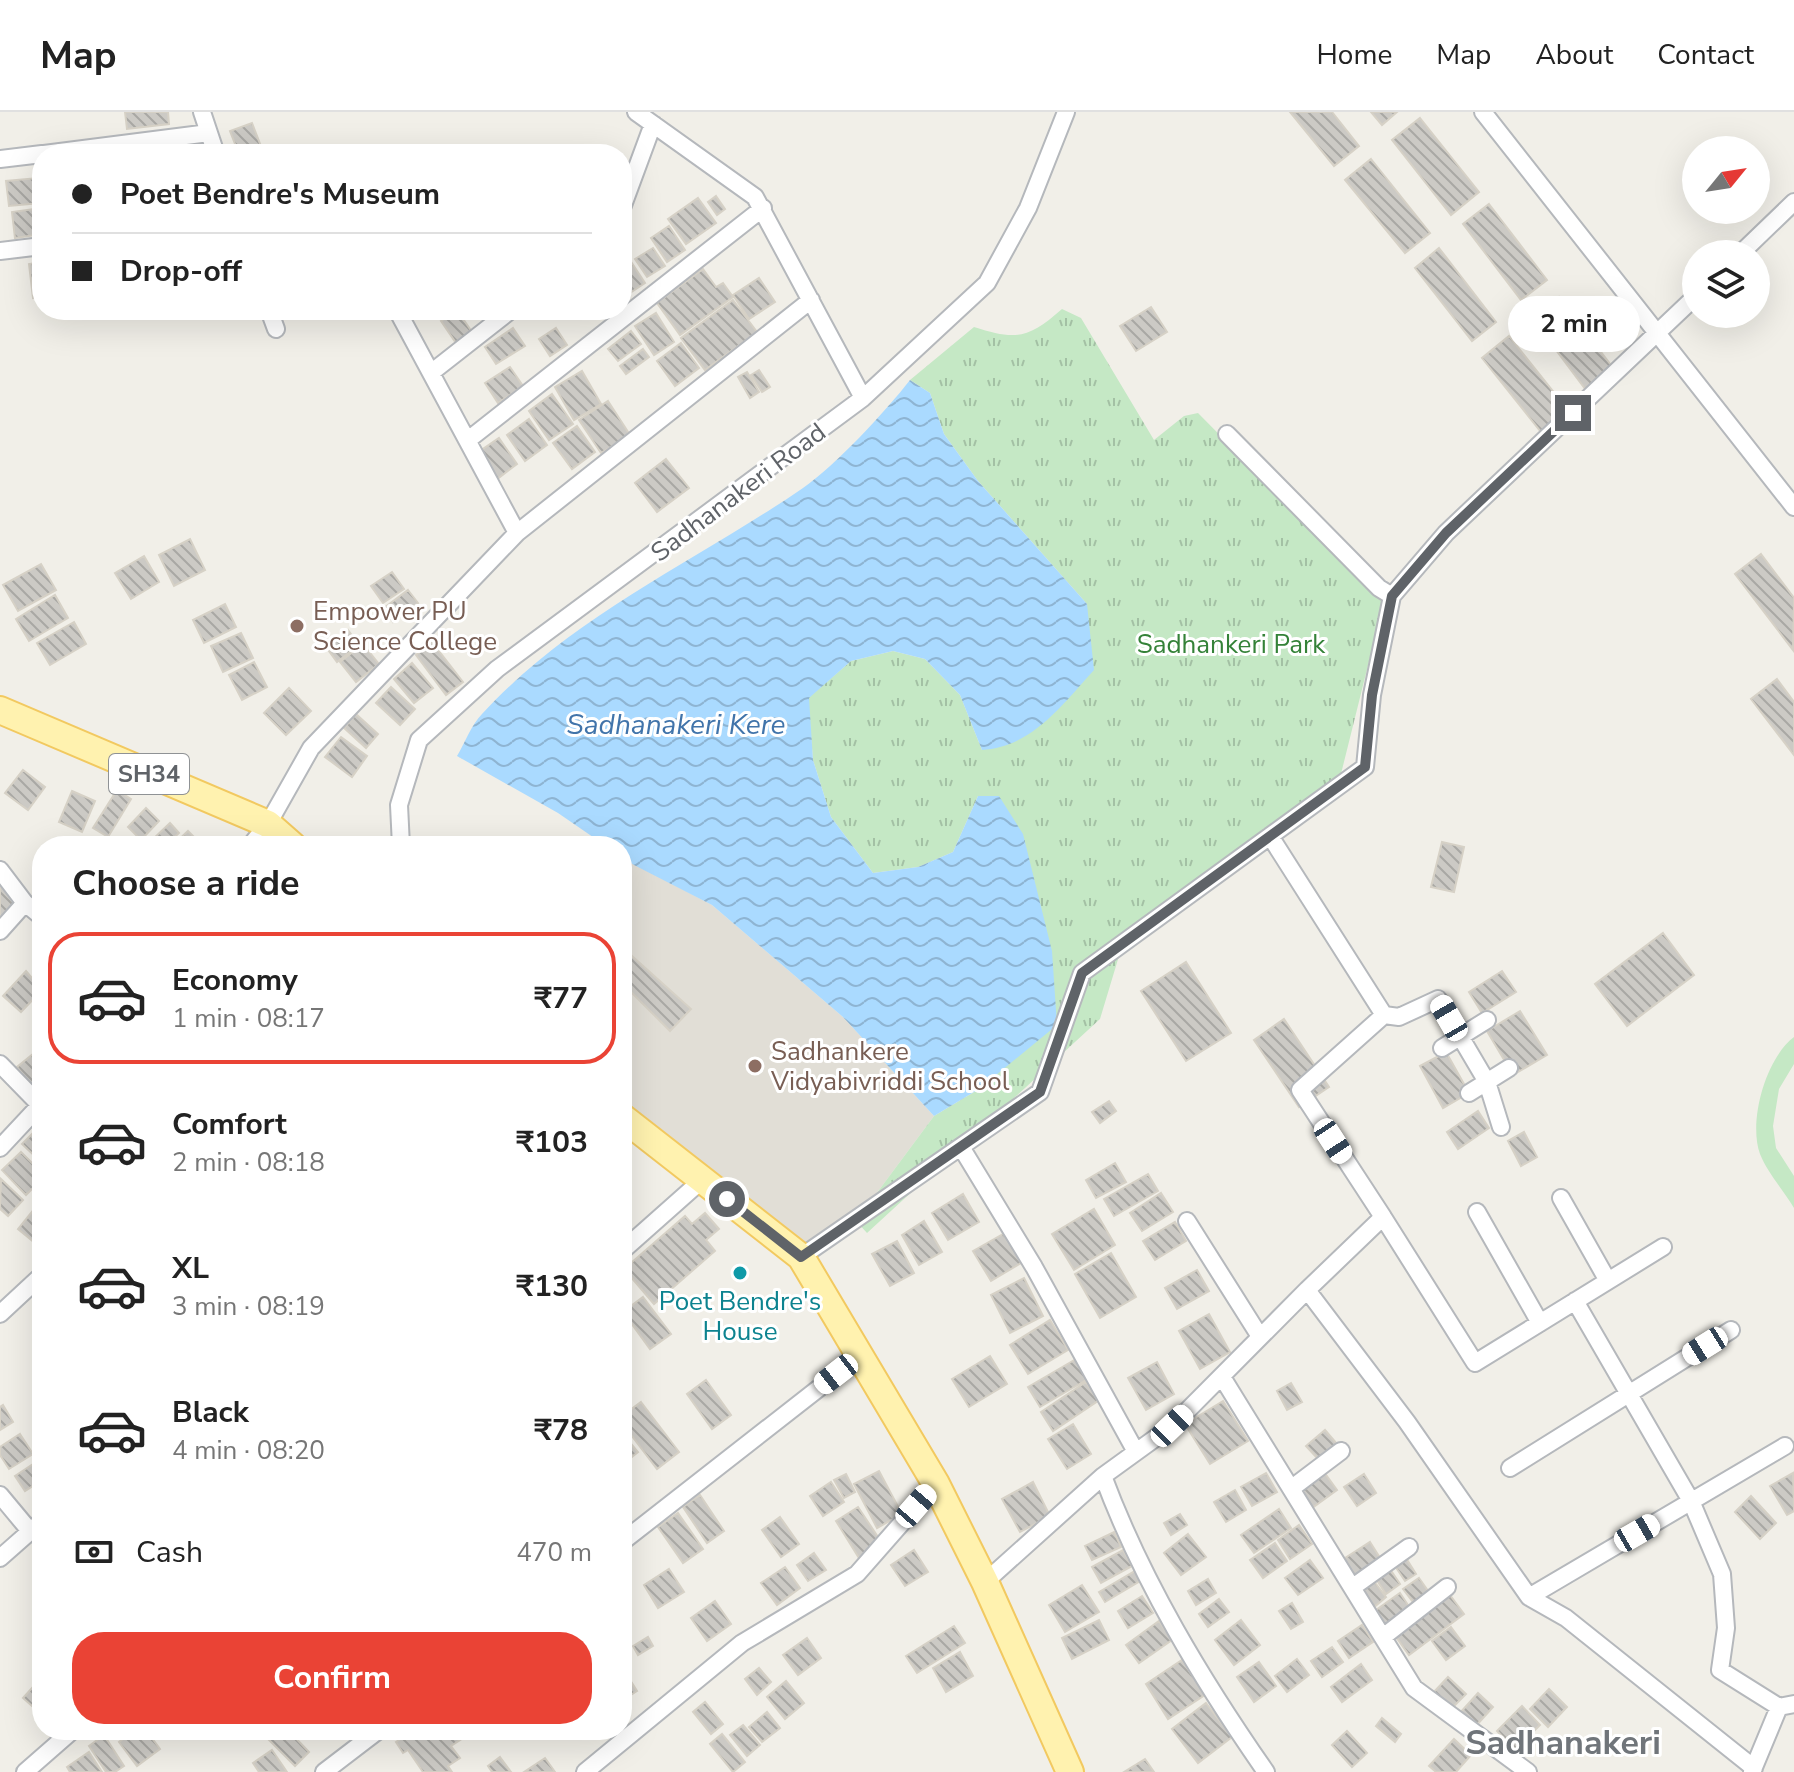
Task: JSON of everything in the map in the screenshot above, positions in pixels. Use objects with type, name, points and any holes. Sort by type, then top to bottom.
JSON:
[{"type":"main road","name":"SH34","points":[[0,710],[268,824],[282,836]]},
{"type":"main road","points":[[632,1125],[801,1257],[936,1484],[985,1582],[1070,1772]]},
{"type":"street","points":[[202,112],[213,144]]},
{"type":"street","points":[[636,112],[755,197],[863,398]]},
{"type":"street","name":"Sadhanakeri Road","points":[[401,836],[399,805],[419,740],[442,717],[497,669],[863,398],[987,283],[1028,208],[1066,112]]},
{"type":"street","points":[[1483,112],[1794,507]]},
{"type":"street","points":[[632,181],[653,124]]},
{"type":"street","points":[[122,144],[209,133]]},
{"type":"street","points":[[0,159],[32,155]]},
{"type":"street","points":[[1755,240],[1794,202]]},
{"type":"street","points":[[632,311],[763,208]]},
{"type":"street","points":[[0,251],[32,247]]},
{"type":"street","points":[[258,836],[311,748],[517,533],[811,300]]},
{"type":"street","points":[[801,1257],[1040,1092],[1082,973],[1365,767],[1372,695],[1392,596],[1446,533],[1682,310]]},
{"type":"street","points":[[273,320],[276,329]]},
{"type":"street","points":[[403,320],[517,533]]},
{"type":"street","points":[[432,372],[498,320]]},
{"type":"street","points":[[468,440],[621,320]]},
{"type":"street","points":[[1227,434],[1379,588],[1392,596]]},
{"type":"street","points":[[1270,836],[1384,1015]]},
{"type":"street","points":[[0,870],[32,909]]},
{"type":"street","points":[[0,931],[25,903]]},
{"type":"street","points":[[1501,1127],[1487,1082],[1438,999],[1399,1017],[1384,1015],[1300,1090],[1475,1363],[1663,1247]]},
{"type":"street","points":[[1442,1048],[1487,1020]]},
{"type":"street","points":[[0,1064],[32,1095]]},
{"type":"street","points":[[1469,1093],[1509,1068]]},
{"type":"street","points":[[0,1148],[32,1114]]},
{"type":"street","points":[[961,1147],[1034,1267],[1136,1452]]},
{"type":"street","points":[[632,1242],[702,1180]]},
{"type":"street","points":[[1561,1198],[1608,1281]]},
{"type":"street","points":[[1477,1212],[1540,1323]]},
{"type":"street","points":[[985,1582],[1103,1476],[1172,1426],[1259,1335],[1383,1217]]},
{"type":"street","points":[[1187,1221],[1259,1335]]},
{"type":"street","points":[[0,1314],[32,1284]]},
{"type":"street","points":[[1307,1290],[1407,1422],[1529,1597],[1566,1618],[1753,1770],[1787,1706],[1720,1670],[1726,1628],[1722,1574],[1691,1501],[1575,1301]]},
{"type":"street","points":[[1510,1468],[1731,1330]]},
{"type":"street","points":[[632,1534],[860,1356]]},
{"type":"street","points":[[1222,1377],[1414,1688],[1528,1772]]},
{"type":"street","points":[[1529,1597],[1785,1446]]},
{"type":"street","points":[[1292,1488],[1341,1451]]},
{"type":"street","points":[[1103,1476],[1132,1548],[1220,1707],[1266,1772]]},
{"type":"street","points":[[632,1733],[742,1643],[857,1574],[936,1484]]},
{"type":"street","points":[[0,1495],[32,1523]]},
{"type":"street","points":[[0,1558],[32,1530]]},
{"type":"street","points":[[1353,1587],[1409,1547]]},
{"type":"street","points":[[1383,1637],[1447,1587]]},
{"type":"street","points":[[25,1772],[62,1740]]},
{"type":"street","points":[[324,1772],[366,1740]]},
{"type":"street","points":[[585,1772],[624,1740]]},
{"type":"shaded area","name":"Sadhankere Vidyabivriddi School","points":[[632,862],[712,905],[843,1017],[934,1116],[856,1221],[801,1257],[632,1125]]},
{"type":"green space","name":"Sadhankeri Park","points":[[1062,309],[1081,318],[1154,440],[1184,416],[1198,413],[1384,601],[1336,794],[1122,946],[1100,1019],[867,1233],[856,1221],[934,1116],[979,1089],[978,796],[953,852],[918,867],[873,873],[831,817],[813,760],[808,698],[851,661],[893,651],[925,659],[960,695],[982,750],[1087,604],[978,481],[944,434],[930,393],[910,380],[974,327],[1001,334],[1022,334],[1040,326]]},
{"type":"green space","points":[[1794,1037],[1794,1064],[1779,1089],[1773,1126],[1776,1148],[1794,1176],[1794,1208],[1763,1161],[1756,1125],[1768,1075],[1775,1060]]},
{"type":"water","name":"Sadhanakeri Kere","points":[[910,380],[930,393],[944,434],[978,481],[1087,604],[1094,670],[1058,710],[1031,733],[1000,747],[982,750],[960,695],[925,659],[893,651],[851,661],[809,698],[813,760],[831,817],[873,873],[918,867],[953,852],[978,796],[999,796],[1023,834],[1052,951],[1057,1025],[979,1089],[934,1116],[843,1017],[712,905],[632,864],[632,836],[591,836],[558,813],[457,756],[482,714],[517,679],[555,648],[636,592],[803,488],[830,466]]},
{"type":"building","points":[[125,112],[168,112],[169,124],[127,129]]},
{"type":"building","points":[[1290,112],[1332,112],[1359,146],[1334,166]]},
{"type":"building","points":[[1371,112],[1397,112],[1382,125]]},
{"type":"building","points":[[1420,118],[1479,192],[1451,215],[1392,140]]},
{"type":"building","points":[[252,123],[260,144],[235,144],[230,131]]},
{"type":"building","points":[[1371,159],[1430,233],[1405,253],[1345,180]]},
{"type":"building","points":[[32,179],[32,204],[9,206],[6,181]]},
{"type":"building","points":[[716,196],[725,209],[717,215],[708,202]]},
{"type":"building","points":[[698,198],[716,223],[686,244],[668,219]]},
{"type":"building","points":[[1489,204],[1547,280],[1521,300],[1463,224]]},
{"type":"building","points":[[32,209],[32,235],[15,238],[12,212]]},
{"type":"building","points":[[669,226],[685,250],[667,262],[651,238]]},
{"type":"building","points":[[653,248],[665,266],[647,277],[635,259]]},
{"type":"building","points":[[1439,248],[1496,322],[1472,341],[1415,268]]},
{"type":"building","points":[[632,263],[645,283],[632,292]]},
{"type":"building","points":[[703,269],[716,287],[723,283],[733,297],[680,335],[657,303]]},
{"type":"building","points":[[759,278],[775,302],[749,319],[733,295]]},
{"type":"building","points":[[1559,297],[1614,369],[1586,390],[1532,318]]},
{"type":"building","points":[[733,300],[757,332],[705,370],[681,338]]},
{"type":"building","points":[[1151,307],[1167,332],[1136,351],[1120,326]]},
{"type":"building","points":[[656,313],[674,342],[654,355],[635,326]]},
{"type":"building","points":[[464,320],[472,332],[456,343],[441,321]]},
{"type":"building","points":[[513,328],[525,346],[496,364],[485,347]]},
{"type":"building","points":[[556,328],[567,345],[550,356],[539,339]]},
{"type":"building","points":[[631,331],[641,344],[618,361],[608,349]]},
{"type":"building","points":[[1509,336],[1568,410],[1541,432],[1482,358]]},
{"type":"building","points":[[681,343],[699,368],[675,386],[657,361]]},
{"type":"building","points":[[643,349],[649,357],[626,374],[620,366]]},
{"type":"building","points":[[510,367],[523,386],[498,403],[485,383]]},
{"type":"building","points":[[759,370],[770,387],[762,392],[751,375]]},
{"type":"building","points":[[582,371],[601,404],[574,420],[555,387]]},
{"type":"building","points":[[747,372],[759,392],[750,398],[738,377]]},
{"type":"building","points":[[552,394],[573,424],[549,440],[529,411]]},
{"type":"building","points":[[608,401],[630,435],[601,453],[579,420]]},
{"type":"building","points":[[529,419],[547,445],[525,461],[507,435]]},
{"type":"building","points":[[577,426],[595,452],[572,469],[553,443]]},
{"type":"building","points":[[499,438],[517,464],[496,480],[477,453]]},
{"type":"building","points":[[666,459],[689,488],[657,512],[635,483]]},
{"type":"building","points":[[190,539],[205,570],[174,586],[159,555]]},
{"type":"building","points":[[1761,554],[1794,598],[1793,650],[1735,574]]},
{"type":"building","points":[[144,556],[159,582],[131,599],[115,573]]},
{"type":"building","points":[[41,564],[56,590],[18,611],[3,585]]},
{"type":"building","points":[[392,572],[404,589],[383,603],[371,586]]},
{"type":"building","points":[[408,590],[418,603],[393,622],[384,608]]},
{"type":"building","points":[[55,595],[68,618],[29,641],[16,619]]},
{"type":"building","points":[[225,604],[236,627],[204,643],[193,620]]},
{"type":"building","points":[[74,622],[86,644],[50,665],[37,643]]},
{"type":"building","points":[[348,630],[359,645],[337,662],[326,647]]},
{"type":"building","points":[[241,633],[253,658],[223,672],[211,646]]},
{"type":"building","points":[[432,642],[463,682],[446,695],[416,655]]},
{"type":"building","points":[[363,644],[379,664],[356,682],[340,662]]},
{"type":"building","points":[[254,662],[267,687],[242,700],[229,675]]},
{"type":"building","points":[[412,663],[433,688],[414,703],[394,679]]},
{"type":"building","points":[[1777,679],[1794,702],[1794,755],[1751,699]]},
{"type":"building","points":[[391,687],[415,709],[400,725],[376,703]]},
{"type":"building","points":[[289,688],[311,711],[286,735],[264,713]]},
{"type":"building","points":[[356,714],[378,734],[366,748],[344,728]]},
{"type":"building","points":[[341,737],[367,756],[352,777],[325,757]]},
{"type":"building","points":[[23,770],[45,787],[28,810],[5,793]]},
{"type":"building","points":[[117,790],[131,799],[109,836],[93,828]]},
{"type":"building","points":[[72,791],[95,801],[82,832],[59,822]]},
{"type":"building","points":[[146,808],[159,821],[145,836],[137,836],[128,827]]},
{"type":"building","points":[[170,823],[179,833],[176,836],[156,836]]},
{"type":"building","points":[[1442,842],[1464,847],[1454,892],[1431,887]]},
{"type":"building","points":[[0,883],[27,910],[11,927],[0,916]]},
{"type":"building","points":[[1663,933],[1694,975],[1627,1026],[1595,984]]},
{"type":"building","points":[[632,956],[691,1009],[670,1031],[632,993]]},
{"type":"building","points":[[1186,962],[1231,1033],[1186,1061],[1141,991]]},
{"type":"building","points":[[26,971],[32,978],[32,1000],[21,1012],[3,996]]},
{"type":"building","points":[[1502,971],[1516,992],[1482,1013],[1469,992]]},
{"type":"building","points":[[1520,1011],[1547,1055],[1513,1075],[1487,1031]]},
{"type":"building","points":[[1284,1019],[1329,1087],[1299,1107],[1254,1040]]},
{"type":"building","points":[[1446,1052],[1469,1093],[1443,1108],[1420,1066]]},
{"type":"building","points":[[32,1055],[32,1086],[17,1067]]},
{"type":"building","points":[[1109,1101],[1116,1111],[1100,1123],[1092,1112]]},
{"type":"building","points":[[1478,1111],[1489,1128],[1458,1149],[1447,1132]]},
{"type":"building","points":[[1524,1132],[1537,1157],[1521,1166],[1508,1141]]},
{"type":"building","points":[[32,1134],[32,1154],[22,1144]]},
{"type":"building","points":[[21,1152],[32,1163],[32,1189],[26,1195],[2,1170]]},
{"type":"building","points":[[1115,1163],[1126,1182],[1096,1198],[1086,1180]]},
{"type":"building","points":[[1148,1174],[1158,1191],[1114,1216],[1104,1199]]},
{"type":"building","points":[[1,1179],[23,1200],[8,1216],[0,1209]]},
{"type":"building","points":[[1161,1193],[1173,1212],[1142,1231],[1130,1213]]},
{"type":"building","points":[[963,1194],[979,1222],[948,1240],[932,1213]]},
{"type":"building","points":[[1094,1209],[1115,1245],[1074,1270],[1052,1234]]},
{"type":"building","points":[[32,1212],[32,1241],[18,1229]]},
{"type":"building","points":[[705,1213],[719,1229],[706,1240],[715,1251],[654,1304],[632,1278],[632,1262],[685,1216],[692,1224]]},
{"type":"building","points":[[924,1221],[942,1252],[919,1265],[902,1235]]},
{"type":"building","points":[[1175,1222],[1186,1241],[1155,1260],[1143,1241]]},
{"type":"building","points":[[1003,1234],[1021,1263],[991,1281],[973,1251]]},
{"type":"building","points":[[897,1241],[914,1273],[890,1286],[872,1254]]},
{"type":"building","points":[[1111,1253],[1136,1297],[1100,1318],[1075,1274]]},
{"type":"building","points":[[1197,1270],[1209,1291],[1177,1309],[1165,1288]]},
{"type":"building","points":[[1024,1278],[1043,1316],[1010,1333],[991,1295]]},
{"type":"building","points":[[643,1297],[671,1334],[650,1349],[632,1324],[632,1305]]},
{"type":"building","points":[[1209,1314],[1230,1352],[1200,1369],[1179,1331]]},
{"type":"building","points":[[1050,1320],[1068,1350],[1028,1374],[1010,1345]]},
{"type":"building","points":[[990,1356],[1007,1384],[969,1407],[952,1379]]},
{"type":"building","points":[[1076,1359],[1088,1379],[1040,1407],[1028,1387]]},
{"type":"building","points":[[1157,1362],[1174,1394],[1146,1410],[1128,1378]]},
{"type":"building","points":[[706,1380],[731,1415],[712,1429],[687,1394]]},
{"type":"building","points":[[1086,1382],[1098,1401],[1053,1431],[1041,1412]]},
{"type":"building","points":[[1291,1383],[1302,1402],[1287,1410],[1277,1391]]},
{"type":"building","points":[[1223,1401],[1248,1441],[1210,1464],[1185,1424]]},
{"type":"building","points":[[641,1402],[679,1452],[657,1469],[632,1436],[632,1409]]},
{"type":"building","points":[[3,1405],[13,1422],[0,1430],[0,1407]]},
{"type":"building","points":[[1073,1424],[1091,1454],[1067,1469],[1048,1439]]},
{"type":"building","points":[[1325,1430],[1337,1444],[1319,1460],[1306,1446]]},
{"type":"building","points":[[20,1434],[32,1455],[9,1469],[0,1455],[0,1447]]},
{"type":"building","points":[[32,1465],[32,1486],[25,1491],[15,1476]]},
{"type":"building","points":[[879,1471],[902,1514],[877,1528],[854,1484]]},
{"type":"building","points":[[1324,1472],[1337,1490],[1312,1508],[1299,1491]]},
{"type":"building","points":[[1266,1473],[1277,1492],[1252,1506],[1241,1487]]},
{"type":"building","points":[[1793,1473],[1794,1511],[1787,1515],[1770,1486]]},
{"type":"building","points":[[846,1474],[855,1492],[844,1498],[834,1480]]},
{"type":"building","points":[[1364,1474],[1376,1493],[1357,1506],[1344,1487]]},
{"type":"building","points":[[831,1482],[844,1502],[823,1516],[810,1496]]},
{"type":"building","points":[[1033,1482],[1050,1516],[1020,1532],[1002,1499]]},
{"type":"building","points":[[1235,1490],[1246,1510],[1226,1522],[1214,1502]]},
{"type":"building","points":[[700,1495],[724,1531],[707,1543],[683,1507]]},
{"type":"building","points":[[1751,1496],[1776,1523],[1760,1539],[1735,1512]]},
{"type":"building","points":[[858,1507],[882,1543],[859,1558],[836,1521]]},
{"type":"building","points":[[1279,1509],[1291,1528],[1254,1553],[1241,1535]]},
{"type":"building","points":[[678,1513],[703,1549],[683,1563],[658,1527]]},
{"type":"building","points":[[1180,1514],[1187,1525],[1171,1535],[1164,1523]]},
{"type":"building","points":[[780,1517],[799,1544],[781,1557],[762,1530]]},
{"type":"building","points":[[1299,1525],[1312,1544],[1290,1559],[1278,1540]]},
{"type":"building","points":[[1114,1532],[1121,1547],[1092,1560],[1085,1546]]},
{"type":"building","points":[[1188,1534],[1206,1557],[1181,1575],[1164,1553]]},
{"type":"building","points":[[1370,1542],[1382,1561],[1355,1579],[1342,1560]]},
{"type":"building","points":[[1275,1543],[1287,1561],[1263,1578],[1250,1560]]},
{"type":"building","points":[[914,1550],[928,1572],[905,1586],[891,1565]]},
{"type":"building","points":[[1123,1550],[1132,1566],[1101,1583],[1092,1567]]},
{"type":"building","points":[[814,1553],[826,1570],[808,1581],[797,1565]]},
{"type":"building","points":[[1406,1558],[1416,1574],[1405,1581],[1395,1566]]},
{"type":"building","points":[[1310,1560],[1323,1578],[1298,1595],[1285,1578]]},
{"type":"building","points":[[785,1567],[800,1588],[777,1605],[761,1583]]},
{"type":"building","points":[[669,1569],[684,1592],[658,1608],[644,1585]]},
{"type":"building","points":[[1390,1569],[1400,1584],[1386,1594],[1376,1579]]},
{"type":"building","points":[[1135,1571],[1140,1581],[1105,1602],[1099,1592]]},
{"type":"building","points":[[1419,1578],[1431,1595],[1416,1606],[1403,1589]]},
{"type":"building","points":[[1208,1579],[1216,1593],[1196,1605],[1188,1591]]},
{"type":"building","points":[[1373,1580],[1386,1597],[1373,1608],[1359,1591]]},
{"type":"building","points":[[1082,1585],[1099,1612],[1065,1632],[1049,1605]]},
{"type":"building","points":[[1400,1593],[1410,1608],[1386,1626],[1376,1610]]},
{"type":"building","points":[[1450,1595],[1464,1614],[1409,1655],[1396,1637]]},
{"type":"building","points":[[1142,1596],[1153,1613],[1128,1628],[1118,1611]]},
{"type":"building","points":[[1219,1599],[1229,1612],[1208,1627],[1199,1614]]},
{"type":"building","points":[[715,1601],[731,1624],[707,1641],[691,1618]]},
{"type":"building","points":[[1292,1603],[1303,1622],[1291,1629],[1279,1611]]},
{"type":"building","points":[[1099,1620],[1109,1640],[1072,1659],[1062,1638]]},
{"type":"building","points":[[1241,1620],[1260,1645],[1234,1665],[1215,1640]]},
{"type":"building","points":[[1159,1621],[1172,1640],[1139,1663],[1126,1645]]},
{"type":"building","points":[[1362,1625],[1373,1642],[1349,1658],[1338,1641]]},
{"type":"building","points":[[954,1626],[965,1643],[917,1673],[906,1656]]},
{"type":"building","points":[[1451,1627],[1465,1646],[1446,1660],[1432,1641]]},
{"type":"building","points":[[648,1637],[653,1646],[638,1655],[633,1646]]},
{"type":"building","points":[[807,1638],[821,1658],[798,1675],[783,1655]]},
{"type":"building","points":[[1332,1647],[1343,1662],[1322,1677],[1311,1661]]},
{"type":"building","points":[[960,1652],[973,1676],[946,1692],[933,1668]]},
{"type":"building","points":[[1297,1659],[1309,1675],[1287,1692],[1275,1676]]},
{"type":"building","points":[[1182,1660],[1205,1695],[1168,1719],[1146,1684]]},
{"type":"building","points":[[1259,1662],[1276,1686],[1254,1702],[1237,1677]]},
{"type":"building","points":[[1361,1664],[1372,1680],[1342,1702],[1331,1687]]},
{"type":"building","points":[[759,1668],[771,1682],[757,1695],[745,1679]]},
{"type":"building","points":[[1448,1677],[1466,1694],[1450,1710],[1433,1693]]},
{"type":"building","points":[[786,1681],[804,1703],[785,1719],[767,1697]]},
{"type":"building","points":[[32,1688],[32,1706],[23,1698]]},
{"type":"building","points":[[1549,1689],[1567,1707],[1548,1727],[1530,1709]]},
{"type":"building","points":[[1478,1693],[1493,1707],[1474,1728],[1459,1714]]},
{"type":"building","points":[[705,1702],[723,1724],[711,1734],[693,1712]]},
{"type":"building","points":[[1206,1703],[1232,1737],[1198,1763],[1172,1729]]},
{"type":"building","points":[[1522,1706],[1540,1725],[1515,1750],[1497,1731]]},
{"type":"building","points":[[767,1712],[780,1728],[762,1742],[749,1727]]},
{"type":"building","points":[[1382,1718],[1401,1734],[1395,1742],[1376,1726]]},
{"type":"building","points":[[743,1725],[760,1745],[747,1756],[730,1735]]},
{"type":"building","points":[[1347,1731],[1367,1753],[1352,1767],[1332,1745]]},
{"type":"building","points":[[722,1734],[745,1762],[733,1772],[710,1744]]},
{"type":"building","points":[[1454,1739],[1471,1755],[1456,1772],[1436,1772],[1429,1766]]},
{"type":"building","points":[[97,1740],[107,1740],[124,1766],[115,1772],[106,1772],[89,1746]]},
{"type":"building","points":[[153,1740],[160,1749],[137,1766],[119,1742]]},
{"type":"building","points":[[269,1740],[298,1740],[309,1752],[295,1766]]},
{"type":"building","points":[[460,1740],[451,1746],[460,1758],[448,1766],[452,1772],[423,1772],[408,1750],[403,1753],[396,1742]]},
{"type":"building","points":[[272,1750],[287,1772],[259,1772],[253,1763]]},
{"type":"building","points":[[89,1752],[102,1772],[70,1772],[67,1767]]},
{"type":"building","points":[[500,1757],[511,1772],[492,1772],[488,1766]]},
{"type":"building","points":[[545,1758],[555,1772],[524,1772]]},
{"type":"building","points":[[1145,1759],[1154,1772],[1124,1772]]},
{"type":"place","name":"Empower PU Science College","points":[[297,626]]},
{"type":"place","name":"Sadhankere Vidyabivriddi School","points":[[755,1066]]},
{"type":"place","name":"Poet Bendre's House","points":[[740,1273]]},
{"type":"district","name":"Sadhanakeri","points":[[1563,1742]]},
{"type":"route","points":[[727,1199],[801,1257],[1040,1092],[1082,973],[1365,767],[1372,695],[1392,596],[1446,533],[1573,413]]}]
